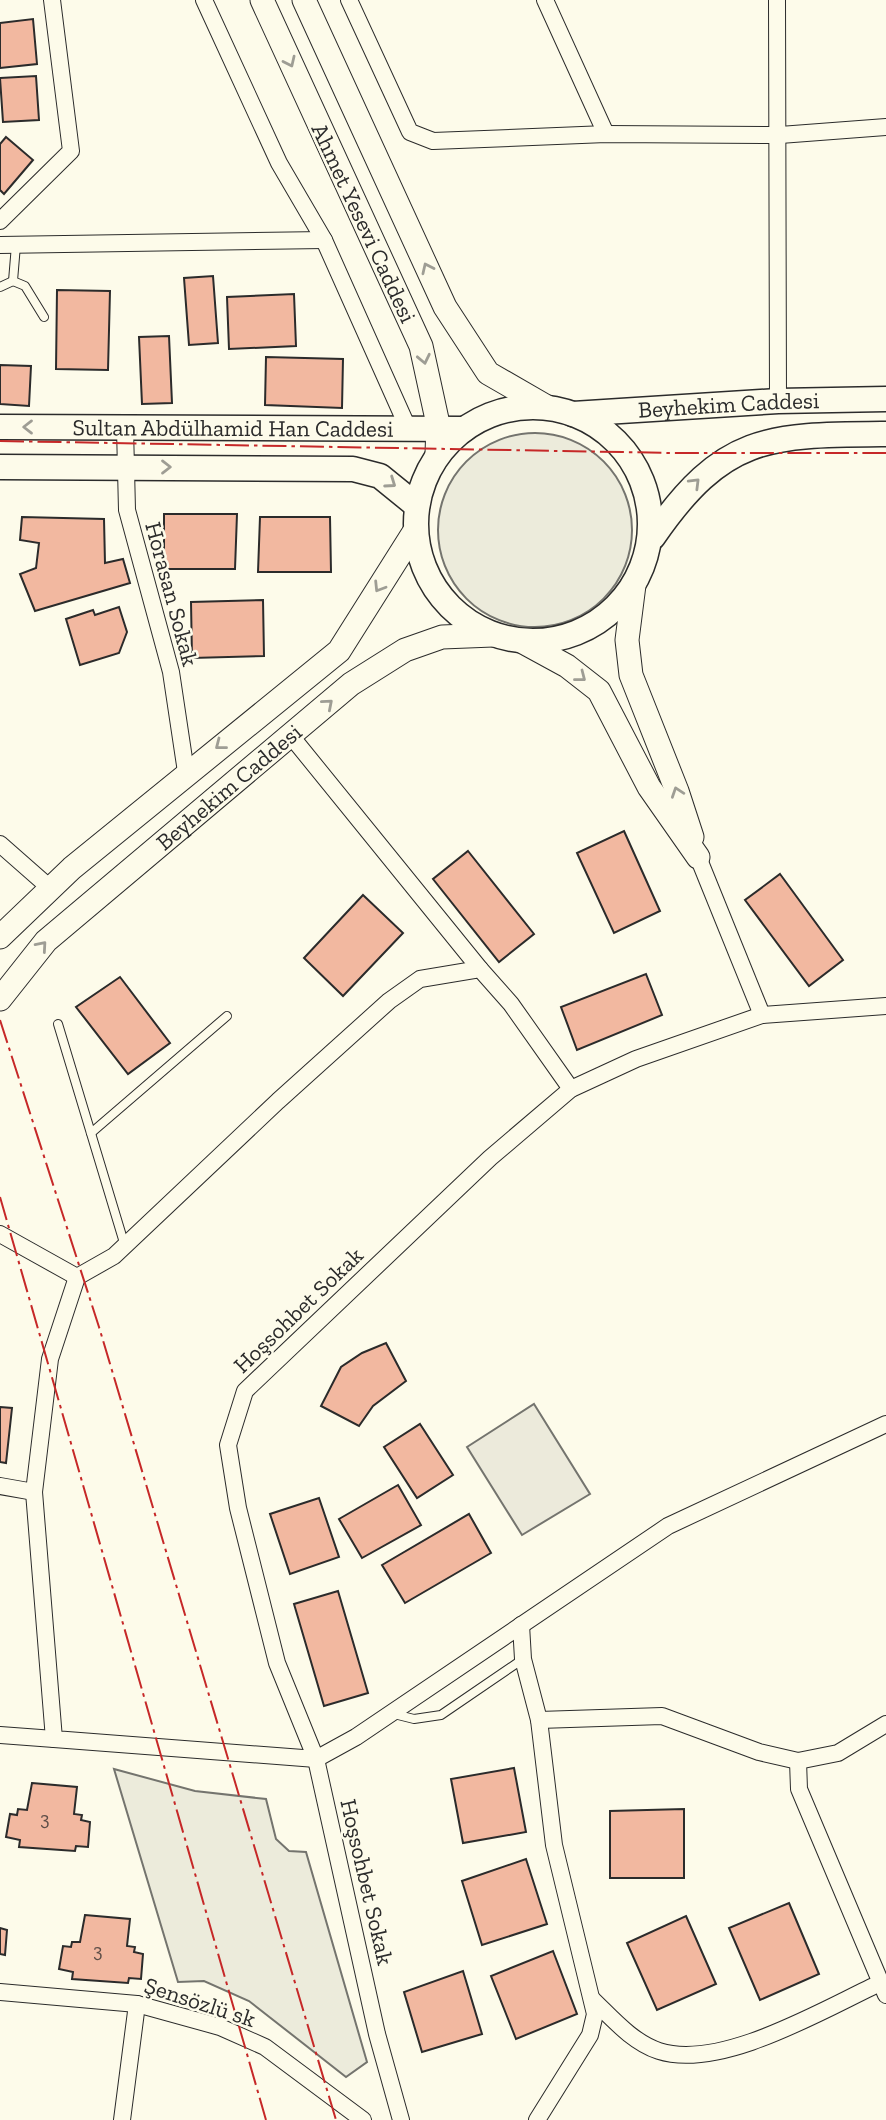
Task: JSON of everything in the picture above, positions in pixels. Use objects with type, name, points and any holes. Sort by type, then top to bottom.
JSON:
[{"type":"main road","name":"Ahmet Yesevi Caddesi","points":[[262,0],[421,346],[437,428],[438,454]]},
{"type":"main road","name":"Ahmet Yesevi Caddesi","points":[[304,0],[445,307],[488,373],[547,407]]},
{"type":"main road","name":"Beyhekim Caddesi","points":[[573,414],[778,401],[886,399]]},
{"type":"main road","points":[[547,407],[573,414],[603,430],[628,455],[644,485],[653,537],[634,585],[627,640],[631,675],[677,791],[698,857],[649,787],[599,691],[567,666],[523,642],[493,635],[463,618],[438,594],[422,563],[416,518],[426,476],[438,454],[464,429],[503,410],[547,407]]},
{"type":"main road","name":"Sultan Abdülhamid Han Caddesi","points":[[0,427],[464,429]]},
{"type":"main road","points":[[329,468],[342,454],[343,443],[330,428]]},
{"type":"main road","name":"Beyhekim Caddesi","points":[[653,537],[690,488],[709,469],[743,448],[811,435],[886,434]]},
{"type":"main road","name":"Sultan Abdülhamid Han Caddesi","points":[[0,467],[354,469],[380,476],[416,518]]},
{"type":"main road","name":"Beyhekim Caddesi","points":[[0,937],[50,888],[186,772],[339,651],[416,518]]},
{"type":"main road","points":[[523,642],[553,640],[583,631],[612,612],[634,585]]},
{"type":"main road","name":"Beyhekim Caddesi","points":[[0,999],[46,940],[351,684],[405,650],[442,637],[493,635]]},
{"type":"street","points":[[0,221],[71,151],[52,0]]},
{"type":"street","points":[[204,0],[279,163],[324,240],[408,428]]},
{"type":"street","points":[[349,0],[410,132],[433,141],[606,134],[779,135],[886,127]]},
{"type":"street","points":[[545,0],[606,134]]},
{"type":"street","points":[[777,0],[778,401]]},
{"type":"street","points":[[8,245],[324,240]]},
{"type":"street","name":"Horasan Sokak","points":[[125,428],[123,467],[127,510],[171,672],[186,772]]},
{"type":"street","points":[[291,736],[511,1004],[571,1089]]},
{"type":"street","points":[[0,844],[50,888]]},
{"type":"street","points":[[698,857],[762,1015]]},
{"type":"street","points":[[54,1739],[34,1492],[50,1359],[77,1277],[114,1256],[278,1101],[389,1001],[420,979],[480,969]]},
{"type":"street","name":"Hoşsohbet Sokak","points":[[401,2120],[377,2034],[316,1759],[277,1663],[238,1508],[228,1445],[245,1391],[490,1158],[571,1089],[636,1059],[762,1015],[886,1006]]},
{"type":"street","points":[[0,1234],[77,1277]]},
{"type":"street","points":[[0,1735],[316,1759],[392,1713],[668,1526],[886,1424]]},
{"type":"street","points":[[0,1486],[34,1492]]},
{"type":"street","points":[[522,1625],[523,1659],[539,1720],[554,1845],[595,2014],[590,2035],[537,2120]]},
{"type":"street","points":[[539,1720],[662,1716],[759,1752],[798,1762],[838,1752],[886,1724]]},
{"type":"street","points":[[592,1998],[628,2033],[660,2051],[699,2053],[748,2045],[883,1989],[799,1789],[798,1762]]},
{"type":"street","name":"Şensözlü sk","points":[[0,1992],[137,2004],[220,2027],[265,2047],[363,2120]]},
{"type":"street","points":[[122,2120],[137,2004]]},
{"type":"lane","points":[[8,245],[13,281]]},
{"type":"lane","points":[[0,287],[13,281],[25,286],[44,317]]},
{"type":"lane","points":[[91,1133],[228,1016]]},
{"type":"lane","points":[[58,1024],[125,1246]]},
{"type":"lane","points":[[392,1713],[414,1719],[441,1715],[523,1659]]},
{"type":"shaded area","points":[[535,433],[572,440],[604,461],[625,493],[632,530],[625,567],[604,599],[572,620],[535,627],[498,620],[466,599],[445,567],[438,530],[445,493],[466,461],[498,440]]},
{"type":"shaded area","points":[[534,1404],[590,1494],[522,1535],[467,1447]]},
{"type":"shaded area","points":[[114,1769],[195,1791],[266,1799],[276,1839],[289,1851],[306,1852],[367,2062],[346,2077],[249,2001],[204,1981],[178,1982]]},
{"type":"building","points":[[33,19],[37,64],[0,68],[0,23]]},
{"type":"building","points":[[36,76],[39,120],[3,122],[0,78]]},
{"type":"building","points":[[6,137],[33,160],[4,194],[0,190],[0,144]]},
{"type":"building","points":[[213,276],[218,343],[189,345],[184,278]]},
{"type":"building","points":[[57,290],[110,291],[108,370],[56,369]]},
{"type":"building","points":[[294,294],[296,346],[229,349],[227,297]]},
{"type":"building","points":[[169,336],[172,403],[142,404],[139,337]]},
{"type":"building","points":[[266,357],[343,359],[342,408],[265,405]]},
{"type":"building","points":[[0,365],[31,366],[29,406],[0,404]]},
{"type":"building","points":[[164,514],[237,514],[235,569],[164,569]]},
{"type":"building","points":[[22,517],[104,519],[105,563],[123,559],[130,583],[35,611],[20,574],[36,568],[39,543],[20,540]]},
{"type":"building","points":[[260,517],[330,517],[331,572],[258,572]]},
{"type":"building","points":[[263,600],[264,656],[192,658],[191,602]]},
{"type":"building","points":[[119,607],[127,632],[119,653],[80,665],[66,619],[93,610],[95,615]]},
{"type":"building","points":[[624,831],[660,911],[614,933],[577,853]]},
{"type":"building","points":[[468,851],[534,934],[499,962],[433,879]]},
{"type":"building","points":[[780,874],[843,960],[809,986],[745,900]]},
{"type":"building","points":[[363,895],[403,933],[343,996],[304,958]]},
{"type":"building","points":[[646,974],[662,1015],[577,1050],[561,1007]]},
{"type":"building","points":[[120,977],[170,1043],[128,1074],[76,1007]]},
{"type":"building","points":[[386,1343],[406,1381],[373,1406],[359,1426],[321,1406],[341,1367],[362,1353]]},
{"type":"building","points":[[0,1407],[12,1408],[6,1463],[0,1462]]},
{"type":"building","points":[[420,1424],[453,1475],[417,1498],[384,1447]]},
{"type":"building","points":[[398,1485],[421,1525],[362,1558],[339,1519]]},
{"type":"building","points":[[319,1498],[339,1557],[290,1574],[270,1514]]},
{"type":"building","points":[[469,1514],[491,1553],[405,1603],[382,1565]]},
{"type":"building","points":[[338,1591],[368,1693],[324,1706],[294,1604]]},
{"type":"building","points":[[514,1768],[526,1832],[463,1843],[451,1779]]},
{"type":"building","points":[[32,1783],[77,1787],[74,1814],[82,1815],[81,1820],[90,1822],[88,1847],[76,1846],[75,1851],[19,1847],[20,1840],[6,1837],[10,1814],[17,1815],[18,1809],[27,1810]]},
{"type":"building","points":[[684,1809],[684,1878],[610,1878],[610,1811]]},
{"type":"building","points":[[526,1859],[547,1924],[482,1945],[462,1881]]},
{"type":"building","points":[[789,1903],[819,1974],[760,2000],[729,1928]]},
{"type":"building","points":[[85,1915],[130,1919],[127,1946],[135,1947],[134,1952],[143,1954],[141,1979],[129,1978],[128,1983],[72,1979],[73,1972],[59,1969],[63,1946],[71,1947],[72,1942],[80,1942]]},
{"type":"building","points":[[686,1916],[716,1984],[657,2010],[627,1943]]},
{"type":"building","points":[[0,1928],[7,1930],[5,1955],[0,1954]]},
{"type":"building","points":[[553,1951],[577,2014],[516,2039],[491,1976]]},
{"type":"building","points":[[463,1971],[482,2034],[422,2052],[404,1992]]},
{"type":"power","points":[[0,441],[673,453],[886,453]]},
{"type":"power","points":[[0,1020],[99,1327],[336,2120]]},
{"type":"power","points":[[0,1197],[266,2120]]}]
